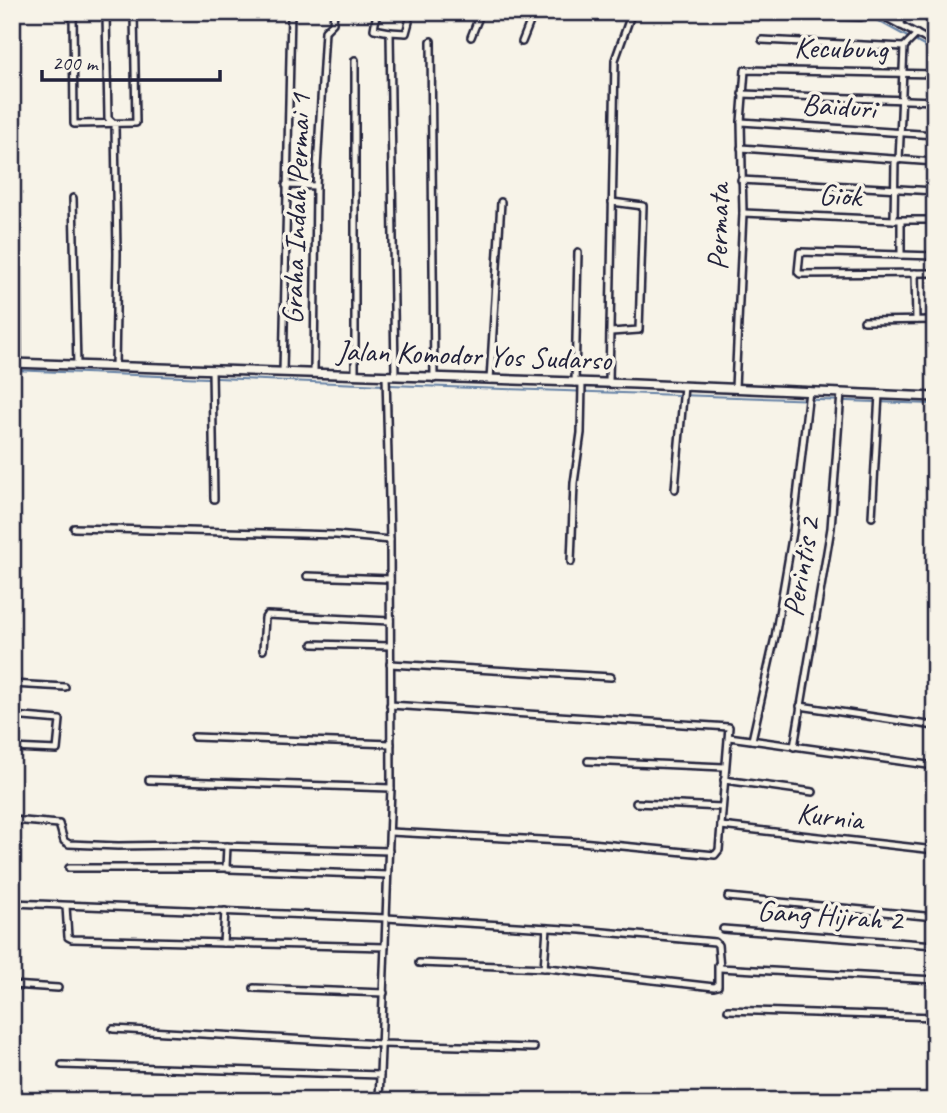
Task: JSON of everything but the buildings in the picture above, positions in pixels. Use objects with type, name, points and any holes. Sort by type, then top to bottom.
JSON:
[{"type":"street","points":[[73,12],[75,124],[115,125],[136,123],[134,14],[106,14],[108,118],[115,125],[115,367]]},
{"type":"street","points":[[283,372],[291,12]]},
{"type":"street","name":"Graha Indah Permai 1","points":[[314,372],[316,186],[326,31],[333,23],[334,12]]},
{"type":"street","points":[[377,12],[374,29],[406,33],[409,22]]},
{"type":"street","points":[[471,37],[481,12]]},
{"type":"street","points":[[522,42],[534,12]]},
{"type":"street","points":[[609,383],[615,60],[632,12]]},
{"type":"street","points":[[755,12],[868,14]]},
{"type":"street","points":[[876,12],[915,36],[935,44]]},
{"type":"street","points":[[901,26],[902,12]]},
{"type":"street","points":[[379,1101],[391,788],[387,393],[390,32]]},
{"type":"street","points":[[901,255],[895,189],[906,45],[915,36]]},
{"type":"street","points":[[762,40],[906,45]]},
{"type":"street","points":[[431,41],[434,379]]},
{"type":"street","points":[[355,60],[355,374]]},
{"type":"street","name":"Kecubung","points":[[746,68],[935,74]]},
{"type":"street","name":"Permata","points":[[735,388],[743,213],[741,122],[746,68]]},
{"type":"street","points":[[742,94],[935,102]]},
{"type":"street","name":"Baiduri","points":[[741,122],[935,135]]},
{"type":"street","points":[[741,148],[935,162]]},
{"type":"street","points":[[741,180],[935,191]]},
{"type":"street","points":[[286,185],[316,186]]},
{"type":"street","points":[[73,198],[77,366]]},
{"type":"street","points":[[489,380],[501,202]]},
{"type":"street","points":[[611,332],[639,330],[643,206],[612,202]]},
{"type":"street","name":"Giok","points":[[743,213],[935,220]]},
{"type":"street","points":[[571,562],[574,483],[581,433],[578,252]]},
{"type":"street","points":[[935,256],[800,252],[798,272],[935,273]]},
{"type":"street","points":[[912,256],[916,320]]},
{"type":"street","points":[[15,363],[17,265]]},
{"type":"street","points":[[864,321],[935,320]]},
{"type":"street","name":"Jalan Komodor Yos Sudarso","points":[[15,363],[314,372],[579,385],[609,383],[684,389],[735,388],[841,396],[934,398]]},
{"type":"street","points":[[212,369],[214,499]]},
{"type":"street","points":[[675,489],[684,389]]},
{"type":"street","points":[[752,740],[775,637],[793,532],[809,394]]},
{"type":"street","name":"Perintis 2","points":[[794,747],[831,528],[841,396]]},
{"type":"street","points":[[872,517],[879,397]]},
{"type":"street","points":[[934,398],[935,409]]},
{"type":"street","points":[[74,528],[336,535],[390,540]]},
{"type":"street","points":[[307,576],[390,579]]},
{"type":"street","points":[[263,650],[267,615],[390,621]]},
{"type":"street","points":[[313,644],[390,646]]},
{"type":"street","points":[[390,664],[611,677]]},
{"type":"street","points":[[12,684],[65,687]]},
{"type":"street","points":[[390,705],[729,727],[719,850],[715,855],[581,842],[390,832]]},
{"type":"street","points":[[800,706],[935,726]]},
{"type":"street","points":[[12,716],[60,720],[57,750],[12,748]]},
{"type":"street","points":[[194,737],[391,744]]},
{"type":"street","points":[[729,737],[935,766]]},
{"type":"street","points":[[588,761],[724,767]]},
{"type":"street","points":[[149,780],[391,788]]},
{"type":"street","points":[[724,780],[813,792]]},
{"type":"street","points":[[636,803],[722,807]]},
{"type":"street","points":[[12,820],[59,824],[64,841],[69,845],[388,851]]},
{"type":"street","name":"Kurnia","points":[[721,826],[935,850]]},
{"type":"street","points":[[227,846],[227,868]]},
{"type":"street","points":[[69,868],[227,868],[387,875]]},
{"type":"street","points":[[728,897],[935,917]]},
{"type":"street","points":[[12,903],[386,918],[548,928],[715,943],[718,945],[718,986],[544,968],[419,963]]},
{"type":"street","points":[[66,906],[68,937],[72,939],[385,947]]},
{"type":"street","points":[[223,943],[225,911]]},
{"type":"street","points":[[544,968],[548,928]]},
{"type":"street","name":"Gang Hijrah 2","points":[[723,929],[935,945]]},
{"type":"street","points":[[718,965],[720,968],[935,980]]},
{"type":"street","points":[[12,985],[58,988]]},
{"type":"street","points":[[254,988],[384,993]]},
{"type":"street","points":[[728,1010],[935,1017]]},
{"type":"street","points":[[113,1029],[381,1044],[534,1048]]},
{"type":"street","points":[[62,1065],[380,1074]]},
{"type":"waterway","points":[[869,16],[935,52]]},
{"type":"waterway","points":[[12,370],[207,378]]},
{"type":"waterway","points":[[217,378],[384,385]]},
{"type":"waterway","points":[[390,385],[933,404]]}]
